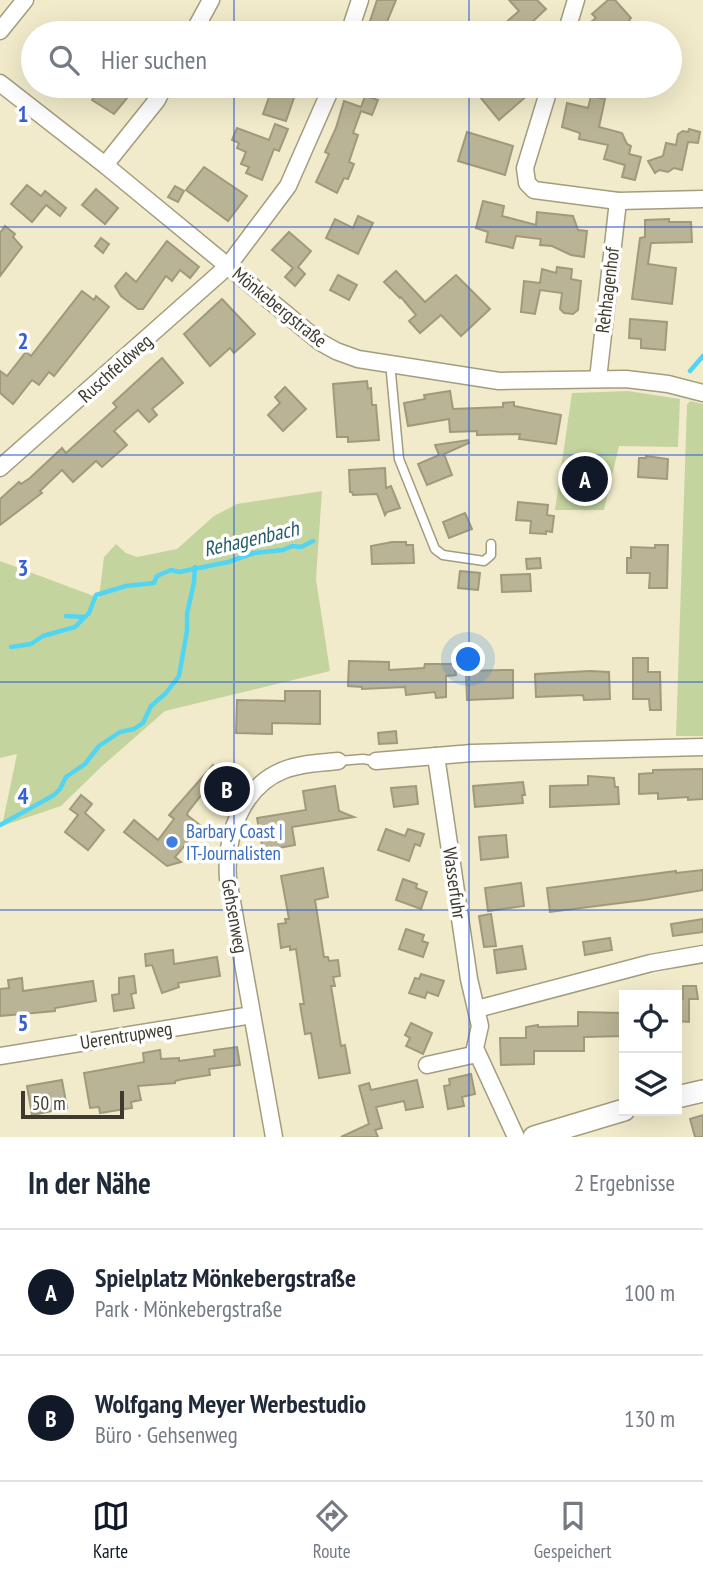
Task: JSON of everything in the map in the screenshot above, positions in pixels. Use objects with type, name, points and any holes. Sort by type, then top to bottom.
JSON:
[{"type":"main road","points":[[682,1096],[703,1091]]},
{"type":"main road","points":[[534,1137],[619,1112]]},
{"type":"street","points":[[0,31],[25,0]]},
{"type":"street","points":[[200,21],[211,0]]},
{"type":"street","points":[[353,21],[360,0]]},
{"type":"street","points":[[570,21],[576,0]]},
{"type":"street","name":"Mönkebergstraße","points":[[0,83],[105,165],[320,342],[336,351],[358,359],[516,383],[626,379],[668,384],[703,393]]},
{"type":"street","points":[[105,165],[158,98]]},
{"type":"street","name":"Ruschfeldweg","points":[[0,468],[228,266],[288,186],[327,98]]},
{"type":"street","points":[[546,98],[525,168],[527,183],[534,190],[618,201],[703,199]]},
{"type":"street","name":"Rehhagenhof","points":[[598,379],[618,201]]},
{"type":"street","points":[[376,761],[472,753],[703,747]]},
{"type":"street","name":"Wasserfuhr","points":[[436,757],[469,979],[480,1026],[475,1048],[516,1137]]},
{"type":"street","name":"Gehsenweg","points":[[274,1137],[226,856],[243,804],[267,778],[286,769],[338,761]]},
{"type":"street","points":[[477,1009],[651,963],[703,954]]},
{"type":"street","name":"Uerentrupweg","points":[[0,1056],[252,1015]]},
{"type":"street","points":[[427,1065],[477,1054]]},
{"type":"lane","points":[[393,365],[391,373],[399,459],[435,549],[443,555],[484,561],[491,555],[491,544]]},
{"type":"lane","points":[[338,761],[376,761]]},
{"type":"green space","points":[[628,391],[680,399],[678,447],[619,446],[604,510],[555,510],[572,393]]},
{"type":"green space","points":[[690,401],[703,404],[703,736],[676,736],[687,405]]},
{"type":"green space","points":[[322,491],[316,579],[330,671],[165,711],[61,806],[2,826],[17,754],[0,758],[0,561],[99,598],[104,557],[116,544],[126,553],[137,557],[177,549],[214,516],[237,504]]},
{"type":"building","points":[[377,0],[396,0],[387,21],[370,21]]},
{"type":"building","points":[[509,0],[537,0],[546,9],[533,21],[508,21],[519,11]]},
{"type":"building","points":[[608,0],[615,0],[631,18],[630,21],[592,21],[596,18],[592,14]]},
{"type":"building","points":[[93,98],[127,98],[114,114],[92,100]]},
{"type":"building","points":[[269,98],[294,98],[286,121],[263,114]]},
{"type":"building","points":[[364,98],[378,100],[372,115],[361,111],[353,133],[358,135],[349,162],[354,164],[348,179],[344,178],[337,193],[316,182],[329,154],[325,152],[344,101],[361,107]]},
{"type":"building","points":[[481,98],[524,98],[499,120]]},
{"type":"building","points":[[590,98],[605,99],[599,127],[622,133],[627,144],[631,146],[629,154],[641,157],[635,180],[622,177],[625,165],[604,159],[608,145],[579,139],[580,133],[562,127],[567,103],[588,108]]},
{"type":"building","points":[[275,124],[288,129],[279,151],[274,149],[262,180],[246,173],[249,167],[241,164],[246,152],[237,148],[239,143],[232,140],[237,128],[269,140]]},
{"type":"building","points":[[689,129],[700,132],[698,143],[688,142],[682,170],[674,168],[668,172],[659,170],[655,173],[648,161],[663,156],[666,143],[676,145],[678,134],[688,132]]},
{"type":"building","points":[[467,132],[513,146],[505,175],[458,161]]},
{"type":"building","points":[[204,167],[247,196],[228,221],[186,190]]},
{"type":"building","points":[[27,185],[41,196],[45,191],[66,208],[60,216],[46,205],[32,222],[11,204]]},
{"type":"building","points":[[175,186],[184,191],[178,202],[168,197]]},
{"type":"building","points":[[96,189],[118,208],[105,224],[82,205]]},
{"type":"building","points":[[483,201],[504,206],[502,216],[536,225],[537,212],[573,216],[578,230],[587,231],[584,257],[571,255],[552,246],[540,245],[541,239],[516,236],[513,248],[486,242],[488,232],[476,228]]},
{"type":"building","points":[[358,216],[373,223],[358,254],[326,238],[335,219],[353,228]]},
{"type":"building","points":[[669,219],[669,222],[691,222],[692,242],[651,243],[648,264],[676,268],[672,304],[632,299],[640,238],[645,237],[645,220]]},
{"type":"building","points":[[5,226],[15,234],[13,237],[22,247],[0,276],[0,233]]},
{"type":"building","points":[[289,232],[311,251],[298,267],[305,274],[295,286],[285,277],[293,268],[272,250]]},
{"type":"building","points":[[101,238],[109,244],[103,253],[95,246]]},
{"type":"building","points":[[167,241],[199,267],[190,278],[180,270],[172,281],[166,276],[143,309],[138,309],[121,296],[115,286],[126,273],[136,282]]},
{"type":"building","points":[[557,267],[572,269],[571,279],[581,281],[578,310],[573,314],[564,313],[560,309],[562,293],[540,290],[535,314],[521,312],[524,281],[540,283],[542,269],[556,273]]},
{"type":"building","points":[[396,271],[425,302],[456,275],[490,309],[461,336],[441,315],[420,333],[409,321],[416,315],[384,282]]},
{"type":"building","points":[[338,275],[357,285],[349,300],[330,290]]},
{"type":"building","points":[[82,291],[94,300],[96,296],[109,307],[54,376],[49,372],[39,385],[32,380],[13,404],[0,393],[0,371],[7,376],[26,352],[31,356]]},
{"type":"building","points":[[222,299],[255,334],[234,353],[230,348],[210,366],[184,334]]},
{"type":"building","points":[[630,319],[667,322],[665,350],[641,348],[641,339],[629,338]]},
{"type":"building","points":[[162,358],[183,383],[152,409],[157,415],[149,422],[138,410],[114,431],[127,445],[102,467],[96,461],[73,482],[62,470],[40,491],[42,493],[0,525],[0,499],[19,482],[21,484],[30,478],[62,448],[66,453],[117,407],[113,403]]},
{"type":"building","points":[[367,381],[368,389],[371,388],[372,405],[376,405],[379,440],[348,442],[348,437],[337,437],[333,384]]},
{"type":"building","points":[[285,387],[306,409],[283,431],[268,415],[280,403],[275,397]]},
{"type":"building","points":[[450,391],[453,409],[503,407],[503,403],[514,402],[514,406],[561,415],[556,444],[519,439],[520,434],[477,435],[477,431],[450,432],[449,419],[408,426],[404,403],[425,399],[424,395]]},
{"type":"building","points":[[468,440],[469,443],[444,454],[452,475],[427,485],[418,464],[439,455],[435,445]]},
{"type":"building","points":[[646,456],[668,459],[667,479],[638,477],[639,458]]},
{"type":"building","points":[[385,468],[386,488],[391,486],[400,508],[385,515],[377,494],[353,495],[350,492],[349,470]]},
{"type":"building","points":[[518,502],[548,505],[547,515],[554,516],[552,532],[530,533],[531,521],[516,520]]},
{"type":"building","points":[[465,513],[472,529],[449,538],[443,522]]},
{"type":"building","points":[[392,542],[413,545],[414,563],[372,564],[371,546]]},
{"type":"building","points":[[655,545],[668,545],[667,588],[649,588],[650,573],[627,573],[627,558],[631,558],[631,547],[655,548]]},
{"type":"building","points":[[540,558],[541,568],[527,569],[526,559]]},
{"type":"building","points":[[460,571],[480,573],[478,590],[458,588]]},
{"type":"building","points":[[530,574],[531,591],[502,592],[501,575]]},
{"type":"building","points":[[633,658],[648,658],[648,672],[660,672],[661,710],[650,710],[649,699],[633,699]]},
{"type":"building","points":[[349,661],[389,662],[389,670],[424,668],[425,664],[454,664],[456,675],[446,676],[446,697],[436,698],[435,692],[406,695],[405,687],[362,689],[348,686]]},
{"type":"building","points":[[513,670],[513,698],[467,700],[466,671]]},
{"type":"building","points":[[609,672],[610,699],[584,700],[583,695],[536,697],[535,674]]},
{"type":"building","points":[[285,691],[320,691],[320,724],[272,723],[272,734],[236,733],[237,700],[285,701]]},
{"type":"building","points":[[396,731],[397,743],[379,744],[378,733]]},
{"type":"building","points":[[213,765],[239,786],[229,798],[211,783],[188,812],[187,815],[201,826],[175,857],[181,862],[167,866],[124,832],[134,820],[158,840],[174,819],[169,815]]},
{"type":"building","points":[[703,769],[703,799],[658,799],[658,793],[639,794],[639,774],[653,773],[653,770]]},
{"type":"building","points":[[588,776],[614,778],[615,787],[618,787],[619,804],[550,807],[550,786],[588,785]]},
{"type":"building","points":[[523,782],[523,803],[475,807],[473,786]]},
{"type":"building","points":[[335,786],[339,811],[354,817],[292,827],[295,845],[263,851],[257,818],[306,810],[303,791]]},
{"type":"building","points":[[416,786],[418,804],[394,807],[391,788]]},
{"type":"building","points":[[81,795],[92,804],[85,813],[104,830],[88,850],[65,832],[78,815],[70,809]]},
{"type":"building","points":[[386,829],[405,836],[408,829],[424,834],[420,846],[415,844],[409,861],[378,850]]},
{"type":"building","points":[[506,835],[508,857],[481,860],[479,837]]},
{"type":"building","points":[[323,868],[328,897],[315,900],[324,957],[328,957],[329,961],[338,960],[340,976],[333,977],[335,986],[331,986],[341,1046],[345,1045],[350,1073],[319,1078],[311,1033],[305,1034],[300,1004],[304,1004],[296,949],[290,950],[290,946],[281,948],[278,924],[286,923],[285,919],[289,919],[281,876]]},
{"type":"building","points":[[703,870],[703,890],[550,912],[547,888],[676,871]]},
{"type":"building","points":[[403,879],[417,884],[416,888],[427,892],[421,909],[396,900]]},
{"type":"building","points":[[521,883],[524,906],[488,911],[485,888]]},
{"type":"building","points":[[491,914],[496,946],[484,947],[479,916]]},
{"type":"building","points":[[703,919],[703,932],[673,936],[671,924]]},
{"type":"building","points":[[406,929],[424,935],[422,941],[428,943],[423,957],[399,949]]},
{"type":"building","points":[[610,938],[612,950],[585,955],[583,942]]},
{"type":"building","points":[[522,946],[526,969],[497,973],[494,950]]},
{"type":"building","points":[[173,950],[174,964],[217,957],[220,976],[178,983],[179,987],[162,993],[152,965],[146,966],[145,954]]},
{"type":"building","points":[[421,974],[444,981],[438,996],[427,992],[425,998],[409,993],[415,978],[419,979]]},
{"type":"building","points":[[134,976],[136,993],[131,994],[134,1008],[114,1011],[112,995],[119,994],[119,978]]},
{"type":"building","points":[[22,978],[23,991],[93,981],[96,1001],[55,1008],[55,1011],[0,1016],[0,989],[9,988],[8,980]]},
{"type":"building","points":[[683,986],[696,986],[698,999],[689,999],[689,1022],[682,1021]]},
{"type":"building","points":[[578,1012],[619,1013],[619,1036],[584,1037],[584,1051],[534,1051],[534,1064],[501,1065],[500,1038],[526,1038],[526,1027],[538,1025],[578,1026]]},
{"type":"building","points":[[411,1023],[432,1033],[423,1054],[406,1046],[410,1038],[405,1035]]},
{"type":"building","points":[[237,1047],[240,1065],[209,1069],[210,1075],[183,1079],[175,1083],[138,1086],[141,1100],[131,1102],[132,1108],[100,1113],[99,1107],[90,1108],[84,1073],[144,1062],[143,1053],[160,1050],[161,1059],[179,1058],[179,1061],[215,1056],[214,1050]]},
{"type":"building","points":[[471,1074],[475,1094],[462,1097],[464,1106],[448,1109],[444,1086],[450,1085],[449,1079]]},
{"type":"building","points":[[62,1080],[67,1108],[32,1115],[27,1086]]},
{"type":"building","points":[[417,1080],[423,1107],[406,1110],[404,1101],[376,1107],[382,1128],[375,1130],[378,1137],[341,1137],[369,1124],[359,1086],[369,1083],[371,1090]]},
{"type":"building","points":[[703,1115],[703,1137],[695,1137],[690,1119]]},
{"type":"waterway","name":"Rehagenbach","points":[[690,371],[703,356]]},
{"type":"waterway","name":"Rehagenbach","points":[[11,647],[31,644],[43,636],[75,627],[89,613],[96,595],[126,586],[154,583],[157,576],[171,570],[179,572],[228,562],[254,553],[283,550],[292,546],[301,547],[313,541]]},
{"type":"waterway","name":"Rehagenbach","points":[[0,825],[54,795],[66,777],[85,764],[99,746],[120,732],[134,729],[143,723],[151,706],[179,676],[195,567]]},
{"type":"waterway","name":"Rehagenbach","points":[[66,616],[85,617]]},
{"type":"place","name":"Spielplatz Mönkebergstraße","points":[[585,479]]},
{"type":"place","name":"Wolfgang Meyer Werbestudio","points":[[227,789]]},
{"type":"place","name":"Barbary Coast | IT-Journalisten","points":[[172,842]]}]
